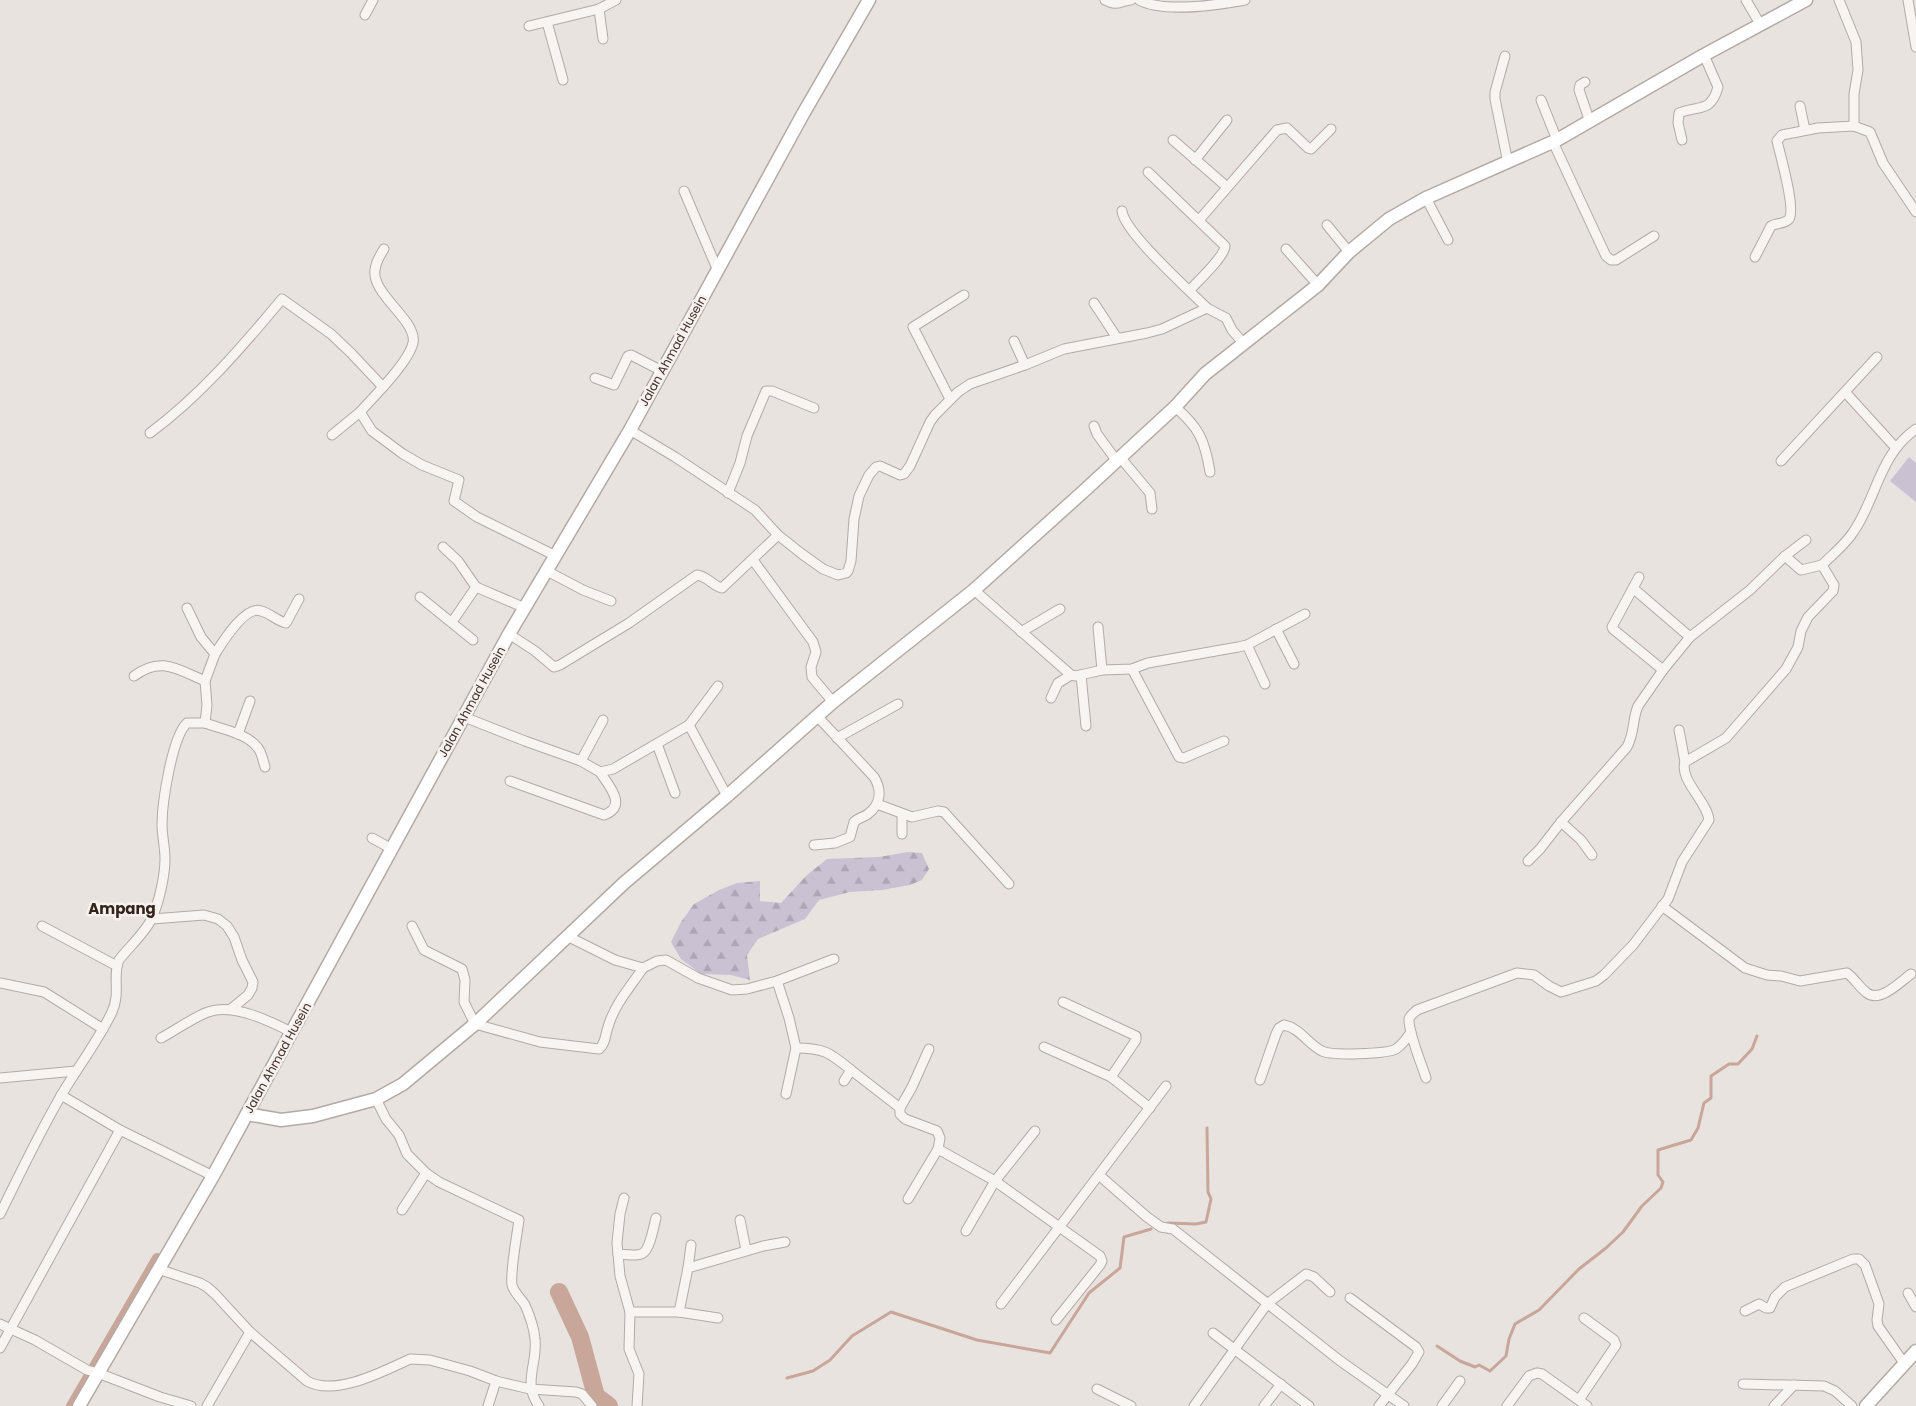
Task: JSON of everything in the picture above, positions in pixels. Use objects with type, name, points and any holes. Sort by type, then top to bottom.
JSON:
[{"type":"street","points":[[365,14],[373,0]]},
{"type":"street","points":[[529,26],[599,9],[616,0]]},
{"type":"street","name":"Jalan Ahmad Husein","points":[[79,1406],[93,1372],[214,1176],[509,634],[630,430],[789,138],[869,0]]},
{"type":"street","points":[[1104,0],[1119,4],[1131,0]]},
{"type":"street","points":[[1139,0],[1146,4],[1175,6],[1215,5],[1244,0]]},
{"type":"street","points":[[1746,0],[1760,24]]},
{"type":"street","points":[[247,1114],[282,1120],[313,1116],[376,1100],[403,1084],[475,1024],[624,883],[728,796],[833,702],[974,590],[1175,407],[1205,374],[1318,285],[1349,252],[1389,219],[1426,198],[1508,164],[1555,141],[1704,55],[1806,0]]},
{"type":"street","points":[[1839,0],[1856,42],[1858,70],[1854,94],[1854,126]]},
{"type":"street","points":[[1908,0],[1916,46]]},
{"type":"street","points":[[599,9],[603,39]]},
{"type":"street","points":[[547,22],[563,80]]},
{"type":"street","points":[[1682,140],[1678,114],[1708,106],[1714,100],[1718,88],[1704,55]]},
{"type":"street","points":[[1505,56],[1495,92],[1495,99],[1508,164]]},
{"type":"street","points":[[1585,82],[1580,85],[1579,90],[1590,122]]},
{"type":"street","points":[[1541,100],[1555,141],[1606,256],[1616,260],[1654,236]]},
{"type":"street","points":[[1800,106],[1805,130]]},
{"type":"street","points":[[1195,160],[1227,120]]},
{"type":"street","points":[[1755,257],[1771,226],[1788,221],[1790,216],[1790,199],[1778,139],[1782,135],[1805,130],[1854,126],[1870,132],[1883,163],[1916,212]]},
{"type":"street","points":[[1200,220],[1277,130],[1287,128],[1311,149],[1331,129]]},
{"type":"street","points":[[1173,140],[1227,188]]},
{"type":"street","points":[[1148,172],[1223,242],[1225,250],[1220,258],[1190,290]]},
{"type":"street","points":[[684,191],[718,271]]},
{"type":"street","points":[[1426,198],[1448,240]]},
{"type":"street","points":[[1122,211],[1124,221],[1157,259],[1207,308],[1226,318],[1232,330],[1243,343]]},
{"type":"street","points":[[1326,225],[1349,252]]},
{"type":"street","points":[[332,435],[360,412],[383,387],[408,353],[413,339],[403,319],[375,281],[374,270],[384,249]]},
{"type":"street","points":[[1286,249],[1318,285]]},
{"type":"street","points":[[950,400],[913,328],[964,295]]},
{"type":"street","points":[[150,433],[189,402],[282,299],[331,334],[383,387]]},
{"type":"street","points":[[1094,303],[1117,338]]},
{"type":"street","points":[[630,430],[675,457],[755,510],[778,535],[823,569],[838,575],[846,573],[851,561],[855,512],[859,496],[869,475],[876,466],[900,475],[905,472],[910,466],[930,422],[950,400],[970,384],[1025,365],[1064,348],[1162,329],[1207,308]]},
{"type":"street","points":[[1014,341],[1025,365]]},
{"type":"street","points":[[595,378],[614,385],[628,356],[631,355],[662,371]]},
{"type":"street","points":[[1781,461],[1878,357]]},
{"type":"street","points":[[728,493],[740,463],[747,436],[766,391],[772,391],[814,408]]},
{"type":"street","points":[[1846,393],[1895,448]]},
{"type":"street","points":[[1175,407],[1192,422],[1201,436],[1210,472]]},
{"type":"street","points":[[360,412],[372,431],[397,450],[422,465],[459,480],[454,501],[460,507],[556,556]]},
{"type":"street","points":[[1094,426],[1097,434],[1150,493],[1152,509]]},
{"type":"street","points":[[1785,556],[1802,570],[1822,565],[1846,543],[1855,530],[1895,448],[1916,430]]},
{"type":"street","points":[[509,634],[535,651],[554,667],[560,665],[629,623],[693,577],[702,575],[722,588],[778,535]]},
{"type":"street","points":[[1528,861],[1627,747],[1633,736],[1635,711],[1663,670],[1690,638],[1750,590],[1785,556],[1806,540]]},
{"type":"street","points":[[443,546],[458,562],[476,587],[524,608]]},
{"type":"street","points":[[753,560],[813,642],[816,652],[811,667],[812,677],[833,702]]},
{"type":"street","points":[[1685,762],[1726,738],[1786,669],[1798,647],[1801,632],[1808,616],[1833,591],[1834,585],[1822,565]]},
{"type":"street","points":[[547,571],[582,590],[610,600]]},
{"type":"street","points":[[1639,577],[1634,589],[1612,624],[1612,628],[1663,670]]},
{"type":"street","points":[[452,622],[476,587]]},
{"type":"street","points":[[1634,589],[1690,638]]},
{"type":"street","points":[[974,590],[1070,675]]},
{"type":"street","points":[[420,596],[473,640]]},
{"type":"street","points":[[205,723],[207,705],[205,681],[215,654],[230,632],[241,620],[257,610],[286,623],[299,599]]},
{"type":"street","points":[[187,608],[201,637],[215,654]]},
{"type":"street","points":[[1021,632],[1060,609]]},
{"type":"street","points":[[1051,698],[1058,683],[1070,675],[1081,675],[1102,670],[1132,669],[1148,664],[1247,645],[1306,614]]},
{"type":"street","points":[[1098,627],[1102,670]]},
{"type":"street","points":[[1276,629],[1294,664]]},
{"type":"street","points":[[1247,645],[1265,684]]},
{"type":"street","points":[[134,676],[146,668],[158,664],[170,666],[205,681]]},
{"type":"street","points":[[1132,669],[1179,757],[1184,758],[1224,741]]},
{"type":"street","points":[[1081,675],[1086,726]]},
{"type":"street","points":[[600,772],[613,769],[689,725],[718,686]]},
{"type":"street","points":[[238,734],[250,701]]},
{"type":"street","points":[[836,738],[898,704]]},
{"type":"street","points":[[464,716],[581,761],[600,772],[616,798],[617,804],[614,809],[604,815],[510,781]]},
{"type":"street","points":[[814,845],[844,841],[852,833],[856,820],[868,814],[877,804],[880,795],[879,785],[874,777],[817,716]]},
{"type":"street","points":[[581,761],[603,720]]},
{"type":"street","points":[[0,1214],[61,1095],[113,1010],[117,996],[116,966],[152,919],[164,876],[163,810],[177,738],[184,726],[187,723],[205,723],[238,734],[260,749],[265,766]]},
{"type":"street","points":[[689,725],[728,796]]},
{"type":"street","points":[[1426,1078],[1411,1032],[1409,1019],[1417,1010],[1518,973],[1534,975],[1561,992],[1596,981],[1633,945],[1668,899],[1682,862],[1707,827],[1709,820],[1707,809],[1687,779],[1684,771],[1685,762],[1679,730]]},
{"type":"street","points":[[657,744],[675,793]]},
{"type":"street","points":[[877,804],[912,817],[940,811],[944,812],[1009,884]]},
{"type":"street","points":[[902,814],[902,834]]},
{"type":"street","points":[[1561,822],[1581,840],[1592,855]]},
{"type":"street","points":[[372,838],[392,849]]},
{"type":"street","points":[[1662,906],[1745,968],[1767,975],[1781,976],[1800,981],[1847,973],[1868,994],[1877,996],[1883,994],[1911,974]]},
{"type":"street","points":[[152,919],[204,915],[218,919],[227,926],[234,937],[242,960],[253,982],[248,995],[231,1009]]},
{"type":"street","points":[[42,926],[116,966]]},
{"type":"street","points":[[412,926],[424,950],[462,970],[466,980],[464,1002],[475,1024],[540,1042],[599,1049],[604,1041],[608,1025],[616,1008],[644,968],[657,961],[666,960],[698,978],[732,990],[746,989],[777,981],[834,959]]},
{"type":"street","points":[[567,936],[615,960],[644,968]]},
{"type":"street","points":[[777,981],[796,1048],[786,1094]]},
{"type":"street","points":[[0,983],[44,992],[103,1029]]},
{"type":"street","points":[[1063,1002],[1136,1036],[1136,1040],[1111,1077]]},
{"type":"street","points":[[161,1038],[208,1012],[231,1009],[275,1024],[293,1033]]},
{"type":"street","points":[[1260,1080],[1276,1034],[1279,1028],[1284,1025],[1296,1029],[1322,1051],[1332,1054],[1390,1052],[1399,1046],[1411,1032]]},
{"type":"street","points":[[1044,1047],[1111,1077],[1150,1108]]},
{"type":"street","points":[[796,1048],[811,1048],[830,1052],[900,1108]]},
{"type":"street","points":[[908,1199],[938,1148],[940,1135],[936,1131],[905,1119],[900,1114],[900,1108],[912,1087],[928,1049]]},
{"type":"street","points":[[844,1081],[852,1070]]},
{"type":"street","points":[[0,1078],[76,1071]]},
{"type":"street","points":[[1001,1304],[1100,1176],[1166,1086]]},
{"type":"street","points":[[61,1095],[120,1130],[214,1176]]},
{"type":"street","points":[[376,1100],[386,1119],[402,1140],[407,1154],[426,1174],[519,1220],[512,1278],[514,1290],[524,1305],[535,1336],[536,1346],[530,1389],[539,1406]]},
{"type":"street","points":[[0,1348],[120,1130]]},
{"type":"street","points":[[966,1231],[996,1181],[1035,1131]]},
{"type":"street","points":[[938,1148],[996,1181],[1100,1256],[1102,1261],[1056,1320]]},
{"type":"street","points":[[402,1210],[426,1174]]},
{"type":"street","points":[[1100,1176],[1147,1217],[1161,1227],[1173,1229],[1339,1360],[1404,1406]]},
{"type":"street","points":[[624,1198],[618,1228],[618,1254],[620,1276],[630,1312],[629,1349],[639,1374],[637,1406]]},
{"type":"street","points":[[618,1254],[644,1253],[647,1249],[656,1218]]},
{"type":"street","points":[[740,1220],[746,1250]]},
{"type":"street","points":[[688,1268],[746,1250],[786,1242]]},
{"type":"street","points":[[680,1312],[691,1245]]},
{"type":"street","points":[[1745,1311],[1759,1304],[1770,1308],[1775,1297],[1785,1287],[1854,1259],[1859,1259],[1865,1264],[1879,1304],[1878,1326],[1904,1363]]},
{"type":"street","points":[[158,1269],[207,1287],[250,1332],[306,1382],[321,1387],[368,1378],[410,1359],[430,1360],[470,1371],[496,1381],[530,1389],[576,1392],[582,1394],[592,1406]]},
{"type":"street","points":[[1194,1406],[1267,1304],[1306,1274],[1314,1277],[1330,1292]]},
{"type":"street","points":[[1908,1293],[1916,1307]]},
{"type":"street","points":[[1350,1298],[1419,1352],[1415,1360],[1379,1406]]},
{"type":"street","points":[[630,1312],[680,1312],[718,1318]]},
{"type":"street","points":[[1579,1400],[1616,1345],[1614,1340],[1584,1318]]},
{"type":"street","points":[[0,1324],[35,1340],[93,1372],[160,1397],[191,1406]]},
{"type":"street","points":[[207,1406],[250,1332]]},
{"type":"street","points":[[1213,1333],[1310,1406]]},
{"type":"street","points":[[1866,1406],[1916,1351]]},
{"type":"street","points":[[1508,1406],[1529,1376],[1537,1372],[1587,1406]]},
{"type":"street","points":[[488,1406],[496,1381]]},
{"type":"street","points":[[1442,1406],[1460,1381]]},
{"type":"street","points":[[1264,1406],[1281,1384]]},
{"type":"street","points":[[1743,1384],[1812,1385],[1830,1388],[1852,1406]]},
{"type":"street","points":[[1774,1406],[1794,1386]]},
{"type":"street","points":[[1097,1390],[1118,1403],[1131,1406]]},
{"type":"green space","points":[[1909,457],[1916,463],[1916,502],[1890,481]]},
{"type":"green space","points":[[908,852],[922,853],[929,869],[922,880],[910,885],[882,890],[850,892],[819,900],[805,919],[758,939],[747,955],[750,980],[731,975],[701,974],[681,959],[671,942],[681,922],[694,904],[719,890],[737,883],[760,881],[760,901],[781,903],[807,875],[827,859],[879,857]]},
{"type":"waterway","points":[[1437,1346],[1460,1361],[1475,1367],[1479,1365],[1490,1371],[1506,1356],[1509,1339],[1515,1324],[1539,1310],[1579,1269],[1606,1248],[1623,1232],[1642,1206],[1661,1188],[1663,1182],[1658,1175],[1658,1150],[1691,1140],[1698,1128],[1704,1103],[1711,1098],[1711,1076],[1729,1064],[1738,1064],[1752,1049],[1757,1036]]},
{"type":"waterway","points":[[1168,1223],[1196,1224],[1206,1222],[1211,1199],[1208,1192],[1207,1128]]},
{"type":"waterway","points":[[787,1378],[813,1371],[830,1360],[852,1336],[891,1312],[977,1340],[1050,1353],[1089,1293],[1120,1268],[1124,1237],[1151,1229]]},
{"type":"waterway","points":[[71,1406],[157,1258]]},
{"type":"waterway","points":[[559,1292],[580,1337],[596,1396],[609,1406]]},
{"type":"district","name":"Ampang","points":[[122,909]]}]
